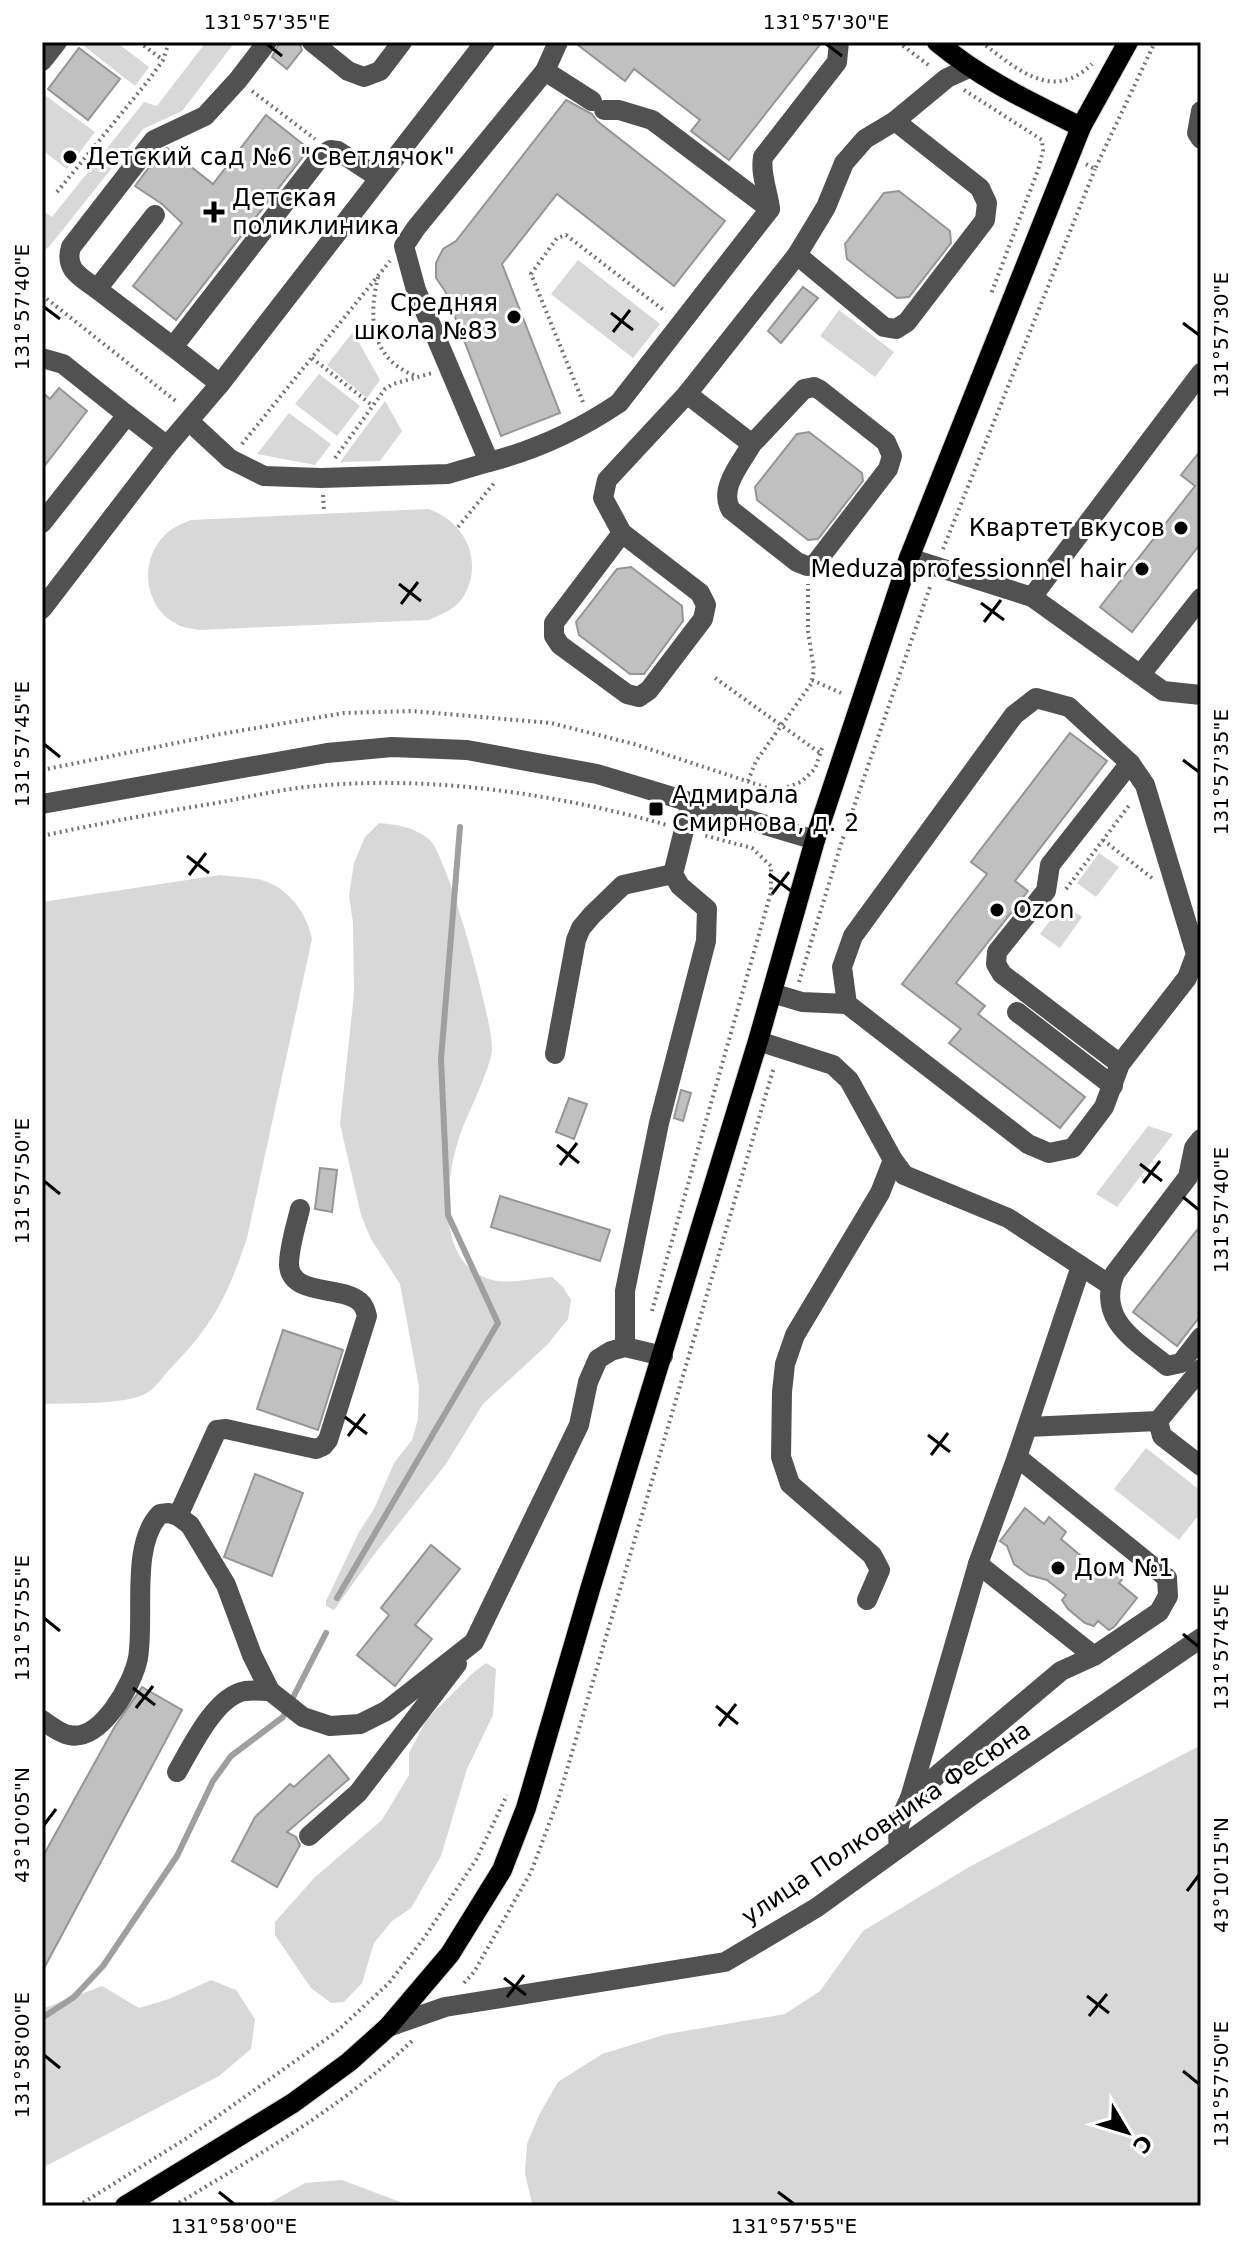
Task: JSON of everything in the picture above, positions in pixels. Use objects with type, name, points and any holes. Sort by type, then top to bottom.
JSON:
[{"type":"main road","points":[[937,42],[969,68],[1081,127]]},
{"type":"main road","points":[[125,2206],[293,2103],[349,2062],[388,2027],[450,1954],[502,1870],[526,1808],[758,1041],[815,840],[909,558],[1081,127],[1128,42]]},
{"type":"street","points":[[42,61],[57,42]]},
{"type":"street","points":[[220,384],[71,270],[71,247],[154,140],[205,116],[267,42]]},
{"type":"street","points":[[312,42],[348,71],[364,77],[380,71],[402,42]]},
{"type":"street","points":[[42,609],[485,42]]},
{"type":"street","points":[[489,462],[416,290],[404,246],[545,71],[558,42]]},
{"type":"street","points":[[192,419],[230,459],[264,476],[321,478],[448,474],[516,456],[591,422],[619,403],[770,209],[760,170],[763,157],[837,62],[839,42]]},
{"type":"street","points":[[622,533],[554,623],[554,636],[560,645],[627,694],[639,697],[649,690],[703,619],[706,605],[700,593],[622,533],[603,498],[607,480],[687,394],[797,255],[826,207],[844,163],[865,139],[895,121],[947,78],[969,68]]},
{"type":"street","points":[[545,71],[598,105],[652,120],[770,209]]},
{"type":"street","points":[[1201,111],[1197,133],[1201,139]]},
{"type":"street","points":[[797,255],[884,327],[896,329],[907,322],[985,220],[987,203],[980,188],[895,121]]},
{"type":"street","points":[[173,347],[321,156],[330,150],[338,151],[379,178]]},
{"type":"street","points":[[97,289],[155,215]]},
{"type":"street","points":[[42,358],[63,364],[167,446]]},
{"type":"street","points":[[1032,597],[1201,373]]},
{"type":"street","points":[[809,387],[824,393],[886,442],[892,456],[888,469],[819,561],[807,566],[797,562],[728,506],[726,490],[752,444],[809,387]]},
{"type":"street","points":[[687,394],[752,444]]},
{"type":"street","points":[[42,523],[127,415]]},
{"type":"street","points":[[909,558],[1032,597],[1163,691],[1201,695]]},
{"type":"street","points":[[1141,674],[1201,598]]},
{"type":"street","points":[[772,993],[802,1002],[847,1004],[1028,1144],[1049,1153],[1073,1148],[1104,1107],[1120,1064],[1187,978],[1196,954],[1145,785],[1130,763],[1069,707],[1036,698],[1014,715],[853,936],[842,967],[847,1004]]},
{"type":"street","points":[[42,804],[327,753],[392,747],[467,750],[597,774],[815,840]]},
{"type":"street","points":[[1120,1064],[1002,974],[996,964],[997,952],[1046,891],[1050,865],[1130,763]]},
{"type":"street","points":[[633,1348],[625,1291],[659,1123],[706,941],[707,909],[680,886],[673,874],[691,802]]},
{"type":"street","points":[[555,1054],[576,940],[581,928],[623,885],[673,874]]},
{"type":"street","points":[[1017,1012],[1113,1086]]},
{"type":"street","points":[[758,1041],[833,1065],[849,1080],[904,1175],[1008,1218],[1110,1285]]},
{"type":"street","points":[[1201,1139],[1194,1148],[1188,1177],[1115,1273],[1110,1285],[1111,1309],[1121,1329],[1167,1366],[1181,1363],[1201,1337]]},
{"type":"street","points":[[867,1600],[880,1570],[872,1555],[790,1484],[781,1457],[782,1392],[785,1364],[795,1335],[880,1193],[893,1160]]},
{"type":"street","points":[[178,1516],[217,1430],[226,1429],[316,1449],[328,1440],[367,1316],[362,1304],[354,1298],[302,1283],[293,1277],[289,1265],[300,1209]]},
{"type":"street","points":[[899,1847],[899,1819],[910,1798],[978,1564],[1028,1427],[1081,1266]]},
{"type":"street","points":[[309,1836],[358,1793],[474,1642],[579,1425],[588,1382],[598,1359],[611,1351],[633,1348],[663,1356]]},
{"type":"street","points":[[1028,1427],[1158,1421],[1201,1369]]},
{"type":"street","points":[[1158,1421],[1162,1436],[1201,1466]]},
{"type":"street","points":[[910,1798],[1061,1671],[1094,1656],[1159,1612],[1168,1596],[1167,1578],[1017,1457]]},
{"type":"street","points":[[42,1720],[69,1736],[84,1734],[103,1724],[126,1688],[138,1661],[142,1613],[141,1563],[150,1525],[160,1514],[178,1516],[190,1525],[226,1585],[252,1655],[270,1691],[303,1717],[330,1726],[360,1724],[386,1711],[474,1642]]},
{"type":"street","points":[[978,1564],[1094,1656]]},
{"type":"street","name":"улица Полковника Фесюна","points":[[388,2027],[445,2007],[725,1962],[816,1908],[1201,1638]]},
{"type":"street","points":[[177,1772],[210,1717],[222,1704],[242,1691],[270,1691]]},
{"type":"path","points":[[139,42],[163,60]]},
{"type":"path","points":[[57,192],[163,60],[169,42]]},
{"type":"path","points":[[898,42],[1042,140],[1043,151],[1038,170],[987,302]]},
{"type":"path","points":[[981,42],[1038,80],[1057,83],[1075,77],[1095,60]]},
{"type":"path","points":[[238,80],[330,150]]},
{"type":"path","points":[[591,422],[531,274],[557,238],[566,235],[681,323]]},
{"type":"path","points":[[230,459],[404,246]]},
{"type":"path","points":[[379,273],[372,301],[375,335],[386,356],[406,373],[418,377]]},
{"type":"path","points":[[42,295],[192,419]]},
{"type":"path","points":[[311,358],[373,406]]},
{"type":"path","points":[[321,478],[390,385],[448,369]]},
{"type":"path","points":[[458,527],[516,456]]},
{"type":"path","points":[[748,781],[756,761],[812,680],[814,670],[808,631],[807,566]]},
{"type":"path","points":[[715,678],[820,754]]},
{"type":"path","points":[[812,680],[841,693],[837,705]]},
{"type":"path","points":[[815,769],[825,741]]},
{"type":"path","points":[[42,836],[306,787],[381,783],[461,787],[531,796],[631,815],[752,848],[771,866],[771,892],[633,1348]]},
{"type":"path","points":[[1145,785],[1103,840],[1182,900]]},
{"type":"path","points":[[78,2206],[187,2138],[336,2032],[389,1983],[424,1938],[476,1860],[510,1784]]},
{"type":"shaded area","points":[[79,42],[116,42],[149,67],[135,86]]},
{"type":"shaded area","points":[[206,42],[235,42],[182,111],[143,129],[42,252],[42,210],[52,217],[144,102],[157,106]]},
{"type":"shaded area","points":[[42,93],[95,132],[67,169],[42,150]]},
{"type":"shaded area","points":[[578,260],[660,324],[633,358],[551,294]]},
{"type":"shaded area","points":[[839,310],[894,352],[875,377],[820,336]]},
{"type":"shaded area","points":[[353,332],[380,380],[367,398],[327,365]]},
{"type":"shaded area","points":[[319,374],[360,406],[337,436],[295,404]]},
{"type":"shaded area","points":[[385,401],[402,431],[380,461],[340,462]]},
{"type":"shaded area","points":[[289,413],[331,444],[315,465],[257,454]]},
{"type":"shaded area","points":[[428,509],[453,523],[462,534],[472,559],[472,573],[461,600],[429,620],[199,630],[175,623],[157,606],[151,595],[148,570],[156,546],[170,531],[191,520]]},
{"type":"shaded area","points":[[379,823],[418,832],[430,840],[438,853],[468,941],[490,1033],[491,1057],[460,1135],[450,1175],[448,1198],[453,1242],[462,1260],[476,1273],[497,1281],[552,1277],[571,1300],[568,1319],[548,1344],[483,1404],[446,1464],[334,1610],[326,1606],[326,1601],[394,1463],[412,1440],[418,1419],[419,1387],[400,1284],[371,1239],[361,1215],[340,1124],[354,994],[353,923],[349,895],[354,863],[365,837]]},
{"type":"shaded area","points":[[1099,853],[1119,867],[1096,897],[1077,883]]},
{"type":"shaded area","points":[[220,875],[260,880],[282,890],[302,912],[312,939],[247,1238],[233,1277],[208,1324],[150,1391],[126,1400],[42,1404],[42,902]]},
{"type":"shaded area","points":[[1063,903],[1082,917],[1060,948],[1040,934]]},
{"type":"shaded area","points":[[1148,1126],[1173,1134],[1117,1207],[1096,1194]]},
{"type":"shaded area","points":[[1146,1448],[1201,1491],[1201,1512],[1179,1540],[1114,1489]]},
{"type":"shaded area","points":[[486,1663],[496,1669],[493,1715],[467,1769],[441,1856],[411,1908],[392,1921],[374,1943],[362,1983],[344,2002],[331,2003],[311,1988],[275,1935],[275,1922],[315,1877],[382,1820],[409,1775],[409,1753],[427,1719]]},
{"type":"shaded area","points":[[1201,1745],[1201,2206],[534,2206],[525,2174],[527,2144],[558,2082],[602,2054],[667,2034],[785,2014],[820,1991],[863,1931],[969,1867]]},
{"type":"shaded area","points":[[211,1980],[236,1990],[255,2019],[251,2049],[219,2076],[42,2168],[42,2009],[102,1986],[139,2008],[169,1999]]},
{"type":"shaded area","points":[[342,2180],[411,2206],[264,2206],[305,2183]]},
{"type":"building","points":[[280,42],[299,42],[302,50],[287,69],[272,57]]},
{"type":"building","points":[[574,42],[822,42],[729,160],[691,131],[700,120],[634,69],[625,81]]},
{"type":"building","points":[[79,48],[120,79],[88,120],[48,89]]},
{"type":"building","points":[[566,100],[592,114],[725,221],[674,286],[557,194],[502,264],[560,413],[501,436],[445,291],[436,278],[436,263],[443,249],[456,241]]},
{"type":"building","points":[[266,115],[309,149],[176,320],[133,286],[182,223],[162,204],[135,186],[162,150],[167,148],[213,184]]},
{"type":"building","points":[[899,191],[950,231],[951,243],[909,297],[897,298],[847,259],[845,244],[884,193]]},
{"type":"building","points":[[803,287],[818,298],[781,343],[768,331]]},
{"type":"building","points":[[59,388],[87,411],[42,469],[42,392],[50,399]]},
{"type":"building","points":[[809,432],[862,473],[863,481],[818,539],[808,540],[757,500],[755,487],[797,434]]},
{"type":"building","points":[[1201,450],[1201,543],[1132,632],[1100,607],[1195,486],[1181,475]]},
{"type":"building","points":[[631,567],[682,606],[683,621],[644,674],[630,674],[579,635],[576,622],[617,569]]},
{"type":"building","points":[[1070,733],[1107,761],[1015,881],[1028,891],[956,983],[985,1006],[978,1014],[1085,1097],[1060,1128],[949,1043],[961,1029],[902,984],[987,874],[971,862]]},
{"type":"building","points":[[681,1090],[691,1093],[683,1121],[674,1118]]},
{"type":"building","points":[[569,1098],[587,1104],[574,1139],[556,1132]]},
{"type":"building","points":[[320,1168],[337,1170],[332,1212],[315,1209]]},
{"type":"building","points":[[500,1196],[610,1230],[600,1261],[491,1227]]},
{"type":"building","points":[[1201,1225],[1201,1315],[1177,1346],[1133,1312]]},
{"type":"building","points":[[283,1330],[343,1350],[318,1430],[257,1409]]},
{"type":"building","points":[[255,1474],[303,1493],[272,1576],[224,1557]]},
{"type":"building","name":"Дом №1","points":[[1025,1508],[1044,1524],[1049,1517],[1066,1532],[1061,1539],[1099,1571],[1106,1563],[1124,1577],[1119,1583],[1137,1598],[1114,1627],[1109,1630],[1098,1621],[1094,1626],[1085,1623],[1068,1609],[1062,1600],[1066,1595],[1047,1580],[1029,1575],[1014,1564],[1007,1546],[1000,1541]]},
{"type":"building","points":[[431,1545],[460,1569],[415,1625],[432,1639],[395,1686],[357,1655],[389,1615],[381,1608]]},
{"type":"building","points":[[142,1687],[182,1710],[42,1972],[42,1858],[114,1728]]},
{"type":"building","points":[[329,1755],[349,1779],[287,1832],[296,1837],[300,1845],[277,1887],[232,1861],[255,1817],[290,1784],[294,1787]]},
{"type":"waterway","points":[[337,1598],[498,1323],[448,1215],[441,1059],[460,827]]},
{"type":"waterway","points":[[42,2018],[74,1997],[103,1966],[177,1856],[213,1781],[231,1756],[283,1717],[326,1633]]},
{"type":"place","name":"Детский сад №6 \"Светлячок\"","points":[[70,157]]},
{"type":"place","name":"Детская поликлиника","points":[[214,212]]},
{"type":"place","name":"Средняя школа №83","points":[[514,317]]},
{"type":"place","name":"Квартет вкусов","points":[[1181,528]]},
{"type":"place","name":"Meduza professionnel hair","points":[[1142,569]]},
{"type":"place","name":"Адмирала Смирнова, д. 2","points":[[656,809]]},
{"type":"place","name":"Ozon","points":[[997,910]]},
{"type":"place","name":"Дом №1","points":[[1058,1568]]}]
